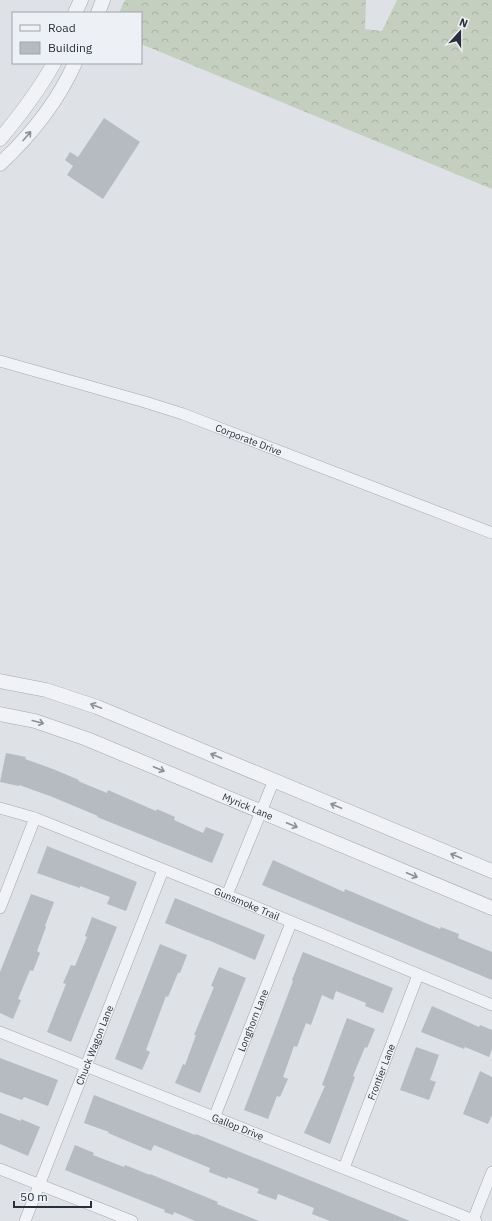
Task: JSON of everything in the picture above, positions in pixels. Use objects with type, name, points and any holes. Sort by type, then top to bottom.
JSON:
[{"type":"street","points":[[76,12],[81,0]]},
{"type":"street","points":[[98,12],[103,0]]},
{"type":"street","points":[[0,139],[22,114],[40,88],[53,64]]},
{"type":"street","points":[[0,164],[30,133],[68,78],[75,64]]},
{"type":"street","name":"Corporate Drive","points":[[0,361],[183,414],[492,533]]},
{"type":"street","points":[[0,681],[70,697],[128,719],[492,871]]},
{"type":"street","name":"Myrick Lane","points":[[0,714],[24,718],[50,725],[492,908]]},
{"type":"street","points":[[227,895],[274,780]]},
{"type":"street","name":"Gunsmoke Trail","points":[[0,808],[35,818],[227,895],[492,1005]]},
{"type":"street","points":[[0,908],[35,818]]},
{"type":"street","name":"Chuck Wagon Lane","points":[[25,1221],[164,870]]},
{"type":"street","name":"Longhorn Lane","points":[[214,1118],[291,922]]},
{"type":"street","name":"Frontier Lane","points":[[344,1168],[418,975]]},
{"type":"street","name":"Gallop Drive","points":[[0,1032],[474,1220]]},
{"type":"street","points":[[0,1169],[132,1221]]},
{"type":"street","points":[[474,1220],[492,1172]]},
{"type":"green space","points":[[125,0],[366,0],[365,29],[382,31],[397,0],[492,0],[492,189],[142,44],[142,12],[119,12]]},
{"type":"building","points":[[104,118],[140,142],[103,199],[67,175],[73,166],[65,160],[70,152],[78,157]]},
{"type":"building","points":[[6,753],[26,757],[25,759],[53,769],[107,793],[108,790],[156,811],[157,809],[175,817],[174,820],[203,833],[206,827],[224,834],[212,863],[97,817],[98,816],[50,796],[19,785],[0,782]]},
{"type":"building","points":[[47,846],[137,882],[126,911],[107,904],[110,897],[37,873]]},
{"type":"building","points":[[273,860],[344,892],[345,889],[440,929],[441,927],[459,934],[458,938],[492,952],[492,980],[262,885]]},
{"type":"building","points":[[31,894],[54,902],[37,951],[40,953],[33,971],[30,970],[18,999],[21,1000],[13,1019],[0,1013],[0,972]]},
{"type":"building","points":[[175,898],[265,935],[255,960],[165,923]]},
{"type":"building","points":[[92,917],[117,927],[71,1042],[47,1032],[66,984],[63,983],[71,965],[75,966],[87,937],[85,936]]},
{"type":"building","points":[[160,944],[187,955],[168,997],[166,996],[146,1050],[150,1052],[142,1070],[115,1059]]},
{"type":"building","points":[[303,952],[393,988],[383,1013],[365,1006],[366,1003],[336,991],[333,1000],[322,995],[311,1025],[306,1023],[297,1047],[294,1046],[283,1077],[288,1079],[280,1097],[277,1096],[268,1119],[244,1110]]},
{"type":"building","points":[[219,967],[246,978],[200,1093],[175,1083],[183,1064],[185,1065],[196,1035],[194,1035],[214,987],[211,986]]},
{"type":"building","points":[[432,1006],[479,1027],[480,1025],[492,1030],[492,1049],[489,1057],[421,1032]]},
{"type":"building","points":[[347,1018],[375,1029],[367,1048],[365,1047],[353,1076],[355,1077],[330,1144],[304,1133],[325,1086],[322,1085]]},
{"type":"building","points":[[416,1047],[439,1055],[430,1080],[436,1082],[429,1100],[400,1090]]},
{"type":"building","points":[[0,1058],[58,1080],[48,1106],[24,1097],[22,1100],[0,1092]]},
{"type":"building","points":[[480,1071],[492,1077],[492,1115],[488,1124],[463,1114]]},
{"type":"building","points":[[94,1095],[195,1135],[196,1134],[410,1221],[330,1221],[312,1214],[314,1208],[278,1194],[276,1200],[257,1193],[259,1189],[228,1177],[227,1179],[209,1172],[210,1168],[154,1145],[151,1151],[108,1133],[109,1132],[84,1123]]},
{"type":"building","points":[[0,1113],[21,1121],[21,1119],[40,1127],[28,1156],[0,1144]]},
{"type":"building","points":[[75,1145],[94,1153],[93,1155],[124,1167],[125,1165],[150,1174],[218,1202],[217,1204],[259,1221],[195,1221],[174,1212],[173,1215],[164,1212],[165,1210],[65,1170]]}]
